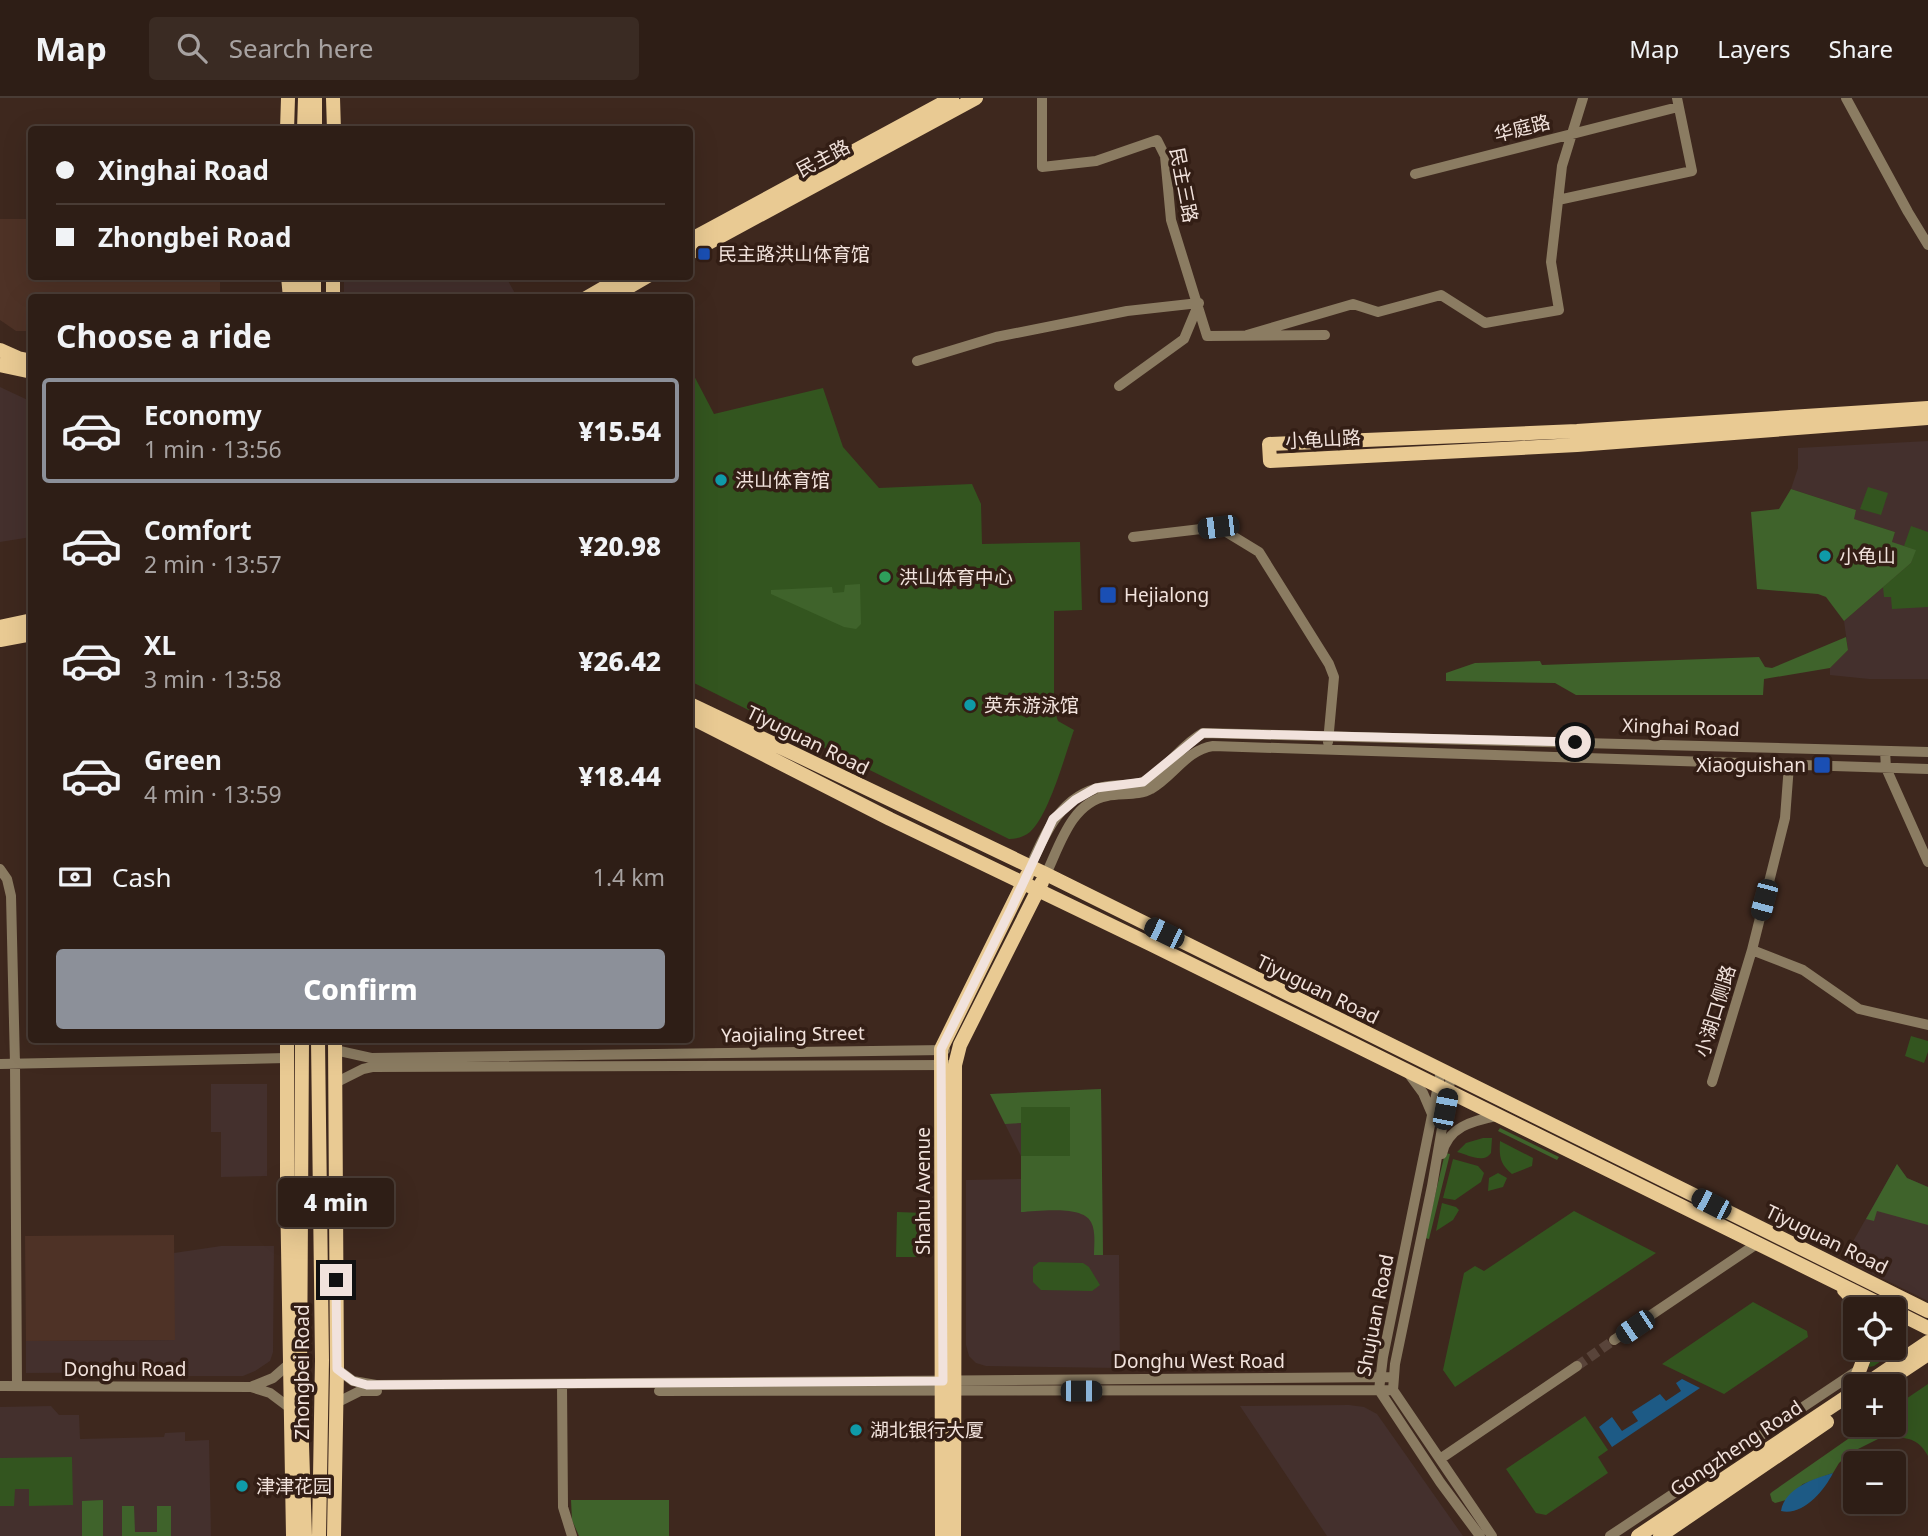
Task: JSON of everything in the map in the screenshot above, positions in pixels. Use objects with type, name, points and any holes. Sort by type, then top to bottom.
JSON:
[{"type":"main road","points":[[288,98],[288,126]]},
{"type":"main road","points":[[304,126],[305,98]]},
{"type":"main road","points":[[315,126],[316,98]]},
{"type":"main road","points":[[333,98],[334,126]]},
{"type":"main road","name":"民主路","points":[[693,238],[952,98]]},
{"type":"main road","name":"民主路","points":[[693,252],[976,98]]},
{"type":"main road","points":[[593,294],[617,280]]},
{"type":"main road","points":[[617,294],[641,280]]},
{"type":"main road","points":[[0,350],[28,360]]},
{"type":"main road","points":[[0,365],[28,371]]},
{"type":"main road","name":"小龟山路","points":[[1928,408],[1577,431],[1269,444],[1269,453],[1270,461],[1563,446],[1928,418]]},
{"type":"main road","points":[[0,627],[28,621]]},
{"type":"main road","points":[[0,640],[28,635]]},
{"type":"main road","name":"Tiyuguan Road","points":[[693,705],[1046,874],[1928,1311]]},
{"type":"main road","name":"Tiyuguan Road","points":[[693,719],[890,819],[1866,1297]]},
{"type":"main road","name":"Shahu Avenue","points":[[951,1062],[941,1049],[1030,867]]},
{"type":"main road","name":"Shahu Avenue","points":[[942,1536],[948,1386],[951,1062],[1046,874]]},
{"type":"main road","name":"Zhongbei Road","points":[[287,1043],[289,1364],[295,1536]]},
{"type":"main road","name":"Zhongbei Road","points":[[302,1043],[304,1536]]},
{"type":"main road","name":"Zhongbei Road","points":[[318,1043],[321,1219],[319,1536]]},
{"type":"main road","name":"Zhongbei Road","points":[[332,1536],[337,1369],[335,1045]]},
{"type":"main road","points":[[287,1189],[301,1234]]},
{"type":"main road","points":[[321,1219],[336,1280]]},
{"type":"main road","points":[[1839,1283],[1851,1297]]},
{"type":"main road","name":"Tiyuguan Road","points":[[1906,1317],[1928,1328]]},
{"type":"main road","points":[[1881,1374],[1928,1342]]},
{"type":"main road","points":[[1898,1374],[1928,1354]]},
{"type":"main road","points":[[1859,1374],[1863,1360]]},
{"type":"main road","name":"Shahu Avenue","points":[[948,1386],[954,1536]]},
{"type":"main road","name":"Gongzheng Road","points":[[1638,1536],[1843,1403]]},
{"type":"main road","name":"Gongzheng Road","points":[[1660,1536],[1843,1403]]},
{"type":"main road","points":[[321,1482],[332,1536]]},
{"type":"main road","points":[[295,1536],[302,1483]]},
{"type":"street","name":"民主三路","points":[[1042,98],[1042,167],[1096,161],[1157,140],[1165,156],[1171,220],[1199,303],[1207,336],[1247,335]]},
{"type":"street","points":[[1247,335],[1353,304],[1378,312],[1441,295],[1485,323],[1559,310],[1551,262],[1558,200],[1562,166],[1583,98]]},
{"type":"street","points":[[1846,98],[1928,245]]},
{"type":"street","points":[[1558,200],[1692,171],[1677,102]]},
{"type":"street","name":"华庭路","points":[[1415,173],[1572,134],[1677,102]]},
{"type":"street","points":[[917,360],[996,337],[1127,311],[1199,303],[1184,339],[1119,386]]},
{"type":"street","points":[[1247,335],[1325,335]]},
{"type":"street","points":[[1133,537],[1218,527],[1259,552],[1329,664],[1334,677],[1328,752]]},
{"type":"street","name":"Xinghai Road","points":[[1030,867],[1048,827],[1059,813],[1075,800],[1096,788],[1143,782],[1203,733],[1928,752]]},
{"type":"street","name":"Xinghai Road","points":[[1046,874],[1069,825],[1089,804],[1104,797],[1149,790],[1200,749],[1223,746],[1328,752],[1928,769]]},
{"type":"street","points":[[1885,751],[1886,768],[1928,862]]},
{"type":"street","name":"小湖口侧路","points":[[1712,1082],[1752,950],[1785,818],[1789,765]]},
{"type":"street","points":[[0,869],[7,879],[11,896],[17,1386]]},
{"type":"street","name":"小湖口侧路","points":[[1752,950],[1802,970],[1859,1009],[1928,1025]]},
{"type":"street","name":"Yaojialing Street","points":[[335,1045],[371,1058],[941,1049]]},
{"type":"street","points":[[0,1064],[287,1058]]},
{"type":"street","name":"Yaojialing Street","points":[[335,1083],[372,1067],[951,1062]]},
{"type":"street","points":[[1407,1072],[1423,1093],[1432,1115]]},
{"type":"street","name":"Shujuan Road","points":[[1446,1074],[1435,1166],[1393,1390],[1492,1536]]},
{"type":"street","name":"Shujuan Road","points":[[1443,1090],[1432,1115],[1379,1377],[1379,1390],[1440,1482],[1480,1536]]},
{"type":"street","points":[[1435,1166],[1445,1142],[1453,1132],[1471,1122],[1496,1116]]},
{"type":"street","points":[[1614,1340],[1758,1243]]},
{"type":"street","name":"Donghu Road","points":[[251,1387],[273,1378],[289,1364]]},
{"type":"street","points":[[1440,1459],[1577,1366]]},
{"type":"street","name":"Donghu West Road","points":[[337,1369],[353,1381],[367,1385],[562,1388]]},
{"type":"street","points":[[1610,1536],[1860,1369]]},
{"type":"street","name":"Donghu West Road","points":[[948,1386],[1394,1377]]},
{"type":"street","name":"Donghu Road","points":[[0,1386],[251,1387],[276,1396],[290,1408]]},
{"type":"street","name":"Donghu West Road","points":[[336,1403],[360,1391],[562,1388],[948,1386],[1393,1390]]},
{"type":"street","points":[[562,1388],[563,1507],[572,1536]]},
{"type":"shaded area","points":[[0,219],[28,219],[28,280],[220,280],[220,294],[28,294],[28,331],[16,331],[0,320]]},
{"type":"shaded area","points":[[344,280],[508,280],[515,294],[344,294]]},
{"type":"shaded area","points":[[0,387],[28,400],[28,537],[0,542]]},
{"type":"shaded area","points":[[1928,441],[1928,679],[1869,679],[1830,675],[1830,668],[1848,650],[1844,621],[1911,563],[1892,542],[1895,532],[1853,519],[1856,510],[1791,489],[1798,468],[1798,448]]},
{"type":"shaded area","points":[[211,1084],[267,1084],[267,1176],[221,1177],[221,1132],[211,1132]]},
{"type":"shaded area","points":[[1101,1089],[1103,1255],[1119,1255],[1120,1368],[986,1366],[976,1363],[969,1356],[966,1345],[966,1180],[1021,1179],[1021,1156],[990,1094]]},
{"type":"shaded area","points":[[1897,1164],[1907,1178],[1928,1187],[1928,1301],[1843,1259]]},
{"type":"shaded area","points":[[174,1235],[175,1340],[26,1341],[25,1236]]},
{"type":"shaded area","points":[[221,1246],[274,1246],[273,1352],[270,1361],[255,1371],[243,1376],[175,1376],[174,1372],[26,1373],[26,1341],[174,1340],[174,1253]]},
{"type":"shaded area","points":[[51,1406],[59,1415],[79,1415],[80,1439],[164,1437],[165,1433],[185,1432],[185,1441],[209,1440],[211,1536],[0,1536],[0,1407]]},
{"type":"shaded area","points":[[1240,1406],[1364,1407],[1377,1414],[1463,1536],[1327,1536]]},
{"type":"green space","name":"洪山体育中心","points":[[693,374],[714,414],[823,388],[843,447],[879,488],[972,484],[981,504],[982,544],[1080,542],[1082,610],[1054,611],[1054,709],[1058,721],[1074,730],[1050,799],[1037,824],[1028,834],[1009,839],[693,682]]},
{"type":"green space","points":[[1868,487],[1888,493],[1881,515],[1860,509]]},
{"type":"green space","points":[[1791,489],[1856,510],[1854,519],[1895,532],[1892,542],[1916,550],[1911,563],[1844,621],[1826,597],[1818,594],[1757,589],[1751,512],[1779,509]]},
{"type":"green space","points":[[1911,526],[1928,532],[1928,607],[1892,609],[1891,597],[1884,597],[1883,587],[1911,563],[1915,550],[1904,546]]},
{"type":"green space","points":[[860,584],[861,624],[856,629],[844,627],[771,594],[771,590],[832,587],[833,593],[844,592],[845,585]]},
{"type":"green space","points":[[1846,637],[1848,650],[1830,668],[1764,679],[1763,695],[1576,695],[1555,683],[1446,681],[1446,673],[1475,663],[1540,661],[1542,665],[1759,657],[1765,667],[1772,668]]},
{"type":"green space","points":[[1911,1036],[1928,1041],[1924,1063],[1905,1056]]},
{"type":"green space","points":[[1101,1089],[1103,1255],[1094,1255],[1094,1230],[1086,1217],[1079,1213],[1059,1210],[1021,1212],[1021,1156],[1070,1156],[1070,1107],[1021,1107],[1021,1123],[1005,1124],[990,1094]]},
{"type":"green space","points":[[1021,1107],[1070,1107],[1070,1156],[1021,1156]]},
{"type":"green space","points":[[1500,1128],[1559,1157],[1557,1160],[1498,1131]]},
{"type":"green space","points":[[1492,1138],[1491,1153],[1488,1156],[1476,1158],[1457,1152],[1466,1143]]},
{"type":"green space","points":[[1500,1141],[1533,1158],[1532,1166],[1512,1174],[1501,1160]]},
{"type":"green space","points":[[1445,1153],[1450,1154],[1429,1239],[1425,1238]]},
{"type":"green space","points":[[1453,1159],[1478,1166],[1484,1173],[1481,1182],[1455,1200],[1443,1198]]},
{"type":"green space","points":[[1897,1164],[1907,1178],[1928,1187],[1928,1225],[1877,1211],[1874,1221],[1866,1219]]},
{"type":"green space","points":[[1498,1173],[1507,1178],[1503,1187],[1488,1191],[1489,1178]]},
{"type":"green space","points":[[1442,1203],[1459,1210],[1453,1220],[1436,1231]]},
{"type":"green space","points":[[1574,1211],[1656,1253],[1455,1387],[1443,1370],[1464,1273],[1475,1266],[1484,1271]]},
{"type":"green space","points":[[897,1212],[924,1213],[923,1257],[896,1257]]},
{"type":"green space","points":[[1039,1262],[1083,1263],[1089,1267],[1100,1285],[1092,1291],[1041,1290],[1033,1282],[1033,1267]]},
{"type":"green space","points":[[1753,1302],[1807,1331],[1808,1337],[1724,1394],[1662,1364]]},
{"type":"green space","points":[[1870,1360],[1882,1360],[1874,1366],[1869,1367]]},
{"type":"green space","points":[[1928,1384],[1928,1456],[1914,1441],[1880,1438],[1906,1437],[1906,1399]]},
{"type":"green space","points":[[1585,1416],[1608,1450],[1598,1457],[1608,1473],[1546,1515],[1536,1513],[1506,1469]]},
{"type":"green space","points":[[1851,1437],[1880,1437],[1854,1451],[1843,1451],[1843,1459],[1833,1473],[1803,1484],[1786,1500],[1775,1503],[1770,1494]]},
{"type":"green space","points":[[72,1457],[73,1505],[29,1506],[29,1489],[15,1489],[14,1506],[0,1506],[0,1458]]},
{"type":"green space","points":[[103,1500],[103,1536],[82,1536],[82,1501]]},
{"type":"green space","points":[[571,1500],[669,1500],[669,1536],[579,1536],[572,1520]]},
{"type":"green space","points":[[122,1506],[134,1506],[135,1532],[157,1532],[157,1506],[171,1506],[171,1536],[122,1536]]},
{"type":"water","points":[[1682,1379],[1700,1388],[1612,1447],[1599,1427],[1612,1417],[1622,1431],[1638,1421],[1632,1412],[1660,1394],[1666,1401],[1681,1391],[1676,1383]]},
{"type":"water","points":[[1833,1473],[1812,1501],[1797,1510],[1781,1511],[1794,1490]]},
{"type":"tunnel","points":[[1577,1366],[1614,1340]]},
{"type":"place","name":"民主路洪山体育馆","points":[[704,254]]},
{"type":"place","name":"洪山体育馆","points":[[721,480]]},
{"type":"place","name":"小龟山","points":[[1825,556]]},
{"type":"place","name":"洪山体育中心","points":[[885,577]]},
{"type":"place","name":"Hejialong","points":[[1108,595]]},
{"type":"place","name":"英东游泳馆","points":[[970,705]]},
{"type":"place","name":"Xiaoguishan","points":[[1822,765]]},
{"type":"place","name":"湖北银行大厦","points":[[856,1430]]},
{"type":"place","name":"津津花园","points":[[242,1486]]},
{"type":"route","points":[[336,1280],[337,1369],[353,1381],[367,1385],[943,1381],[941,1049],[1011,909],[1048,827],[1059,813],[1096,788],[1143,782],[1203,733],[1575,742]]}]
